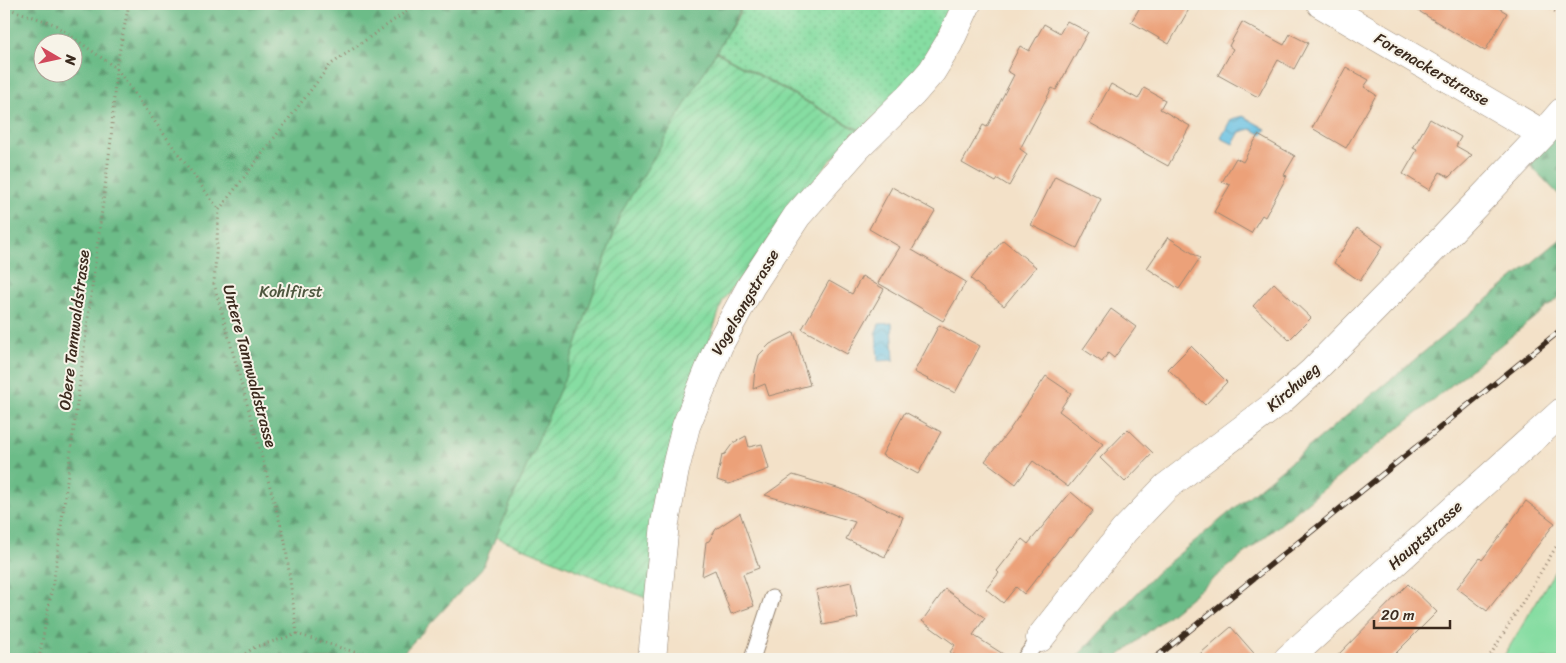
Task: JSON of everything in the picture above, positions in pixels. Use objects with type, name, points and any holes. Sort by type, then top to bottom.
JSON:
[{"type":"street","name":"Vogelsangstrasse","points":[[652,659],[665,523],[675,470],[686,426],[719,345],[751,286],[797,216],[858,147],[912,94],[932,71],[949,43],[967,4]]},
{"type":"street","name":"Forenackerstrasse","points":[[1321,4],[1543,134]]},
{"type":"street","name":"Kirchweg","points":[[1040,638],[1124,531],[1166,487],[1280,401],[1313,371],[1443,239],[1562,112]]},
{"type":"street","name":"Hauptstrasse","points":[[1288,659],[1562,412]]},
{"type":"lane","points":[[752,659],[772,598]]},
{"type":"lane","name":"Kirchweg","points":[[1024,659],[1040,638]]},
{"type":"path","name":"Obere Tannwaldstrasse","points":[[39,659],[56,566],[109,160],[116,68],[129,4]]},
{"type":"path","points":[[4,7],[54,24],[116,68],[219,210],[330,65],[417,4]]},
{"type":"path","points":[[1541,4],[1562,15]]},
{"type":"path","name":"Untere Tannwaldstrasse","points":[[219,210],[214,284],[285,541],[298,634]]},
{"type":"path","points":[[1488,659],[1562,539]]},
{"type":"path","points":[[237,659],[255,648],[298,634],[376,659]]},
{"type":"green space","name":"Kohlfirst","points":[[4,4],[740,4],[739,13],[620,215],[565,378],[482,569],[397,659],[4,659]]},
{"type":"green space","points":[[741,4],[956,4],[929,60],[861,131],[716,51],[740,14]]},
{"type":"green space","points":[[716,52],[861,132],[828,163],[723,300],[666,470],[648,599],[496,537],[565,378],[620,215]]},
{"type":"green space","points":[[1562,124],[1562,198],[1529,164]]},
{"type":"green space","points":[[1562,238],[1562,295],[1115,659],[1075,659],[1156,573]]},
{"type":"green space","points":[[1562,559],[1562,659],[1502,659]]},
{"type":"water","points":[[1243,116],[1266,129],[1262,135],[1251,129],[1240,132],[1233,144],[1221,138],[1231,119]]},
{"type":"water","points":[[892,323],[894,360],[878,361],[876,332],[879,324]]},
{"type":"building","points":[[1142,4],[1192,4],[1169,44],[1131,22]]},
{"type":"building","points":[[1407,4],[1492,4],[1507,13],[1485,51]]},
{"type":"building","points":[[1067,21],[1088,32],[1056,90],[1052,88],[1020,149],[1027,154],[1009,186],[998,179],[996,182],[962,163],[983,125],[987,127],[1014,75],[1007,71],[1020,46],[1029,51],[1044,24],[1060,33]]},
{"type":"building","points":[[1242,22],[1284,45],[1290,34],[1308,43],[1294,69],[1278,60],[1258,97],[1218,75],[1233,49],[1229,46]]},
{"type":"building","points":[[1346,67],[1369,80],[1364,87],[1376,95],[1346,148],[1312,128]]},
{"type":"building","points":[[1111,84],[1138,99],[1144,88],[1165,100],[1160,109],[1190,126],[1168,166],[1090,123]]},
{"type":"building","points":[[1430,119],[1461,137],[1456,146],[1472,155],[1449,177],[1440,172],[1429,190],[1403,174],[1417,150],[1413,148]]},
{"type":"building","points":[[1258,135],[1295,156],[1284,175],[1287,176],[1265,217],[1262,215],[1251,233],[1214,212],[1230,185],[1222,182],[1236,158],[1243,162]]},
{"type":"building","points":[[1055,176],[1101,199],[1077,248],[1031,225]]},
{"type":"building","points":[[892,187],[935,211],[912,250],[966,282],[943,321],[878,283],[900,247],[869,229]]},
{"type":"building","points":[[1357,228],[1383,246],[1360,281],[1334,263]]},
{"type":"building","points":[[1168,237],[1200,258],[1179,289],[1147,268]]},
{"type":"building","points":[[1003,240],[1036,267],[1004,306],[971,279]]},
{"type":"building","points":[[862,276],[884,289],[847,354],[802,329],[829,281],[852,294]]},
{"type":"building","points":[[1274,283],[1311,318],[1289,340],[1253,306]]},
{"type":"building","points":[[1111,309],[1136,327],[1114,358],[1108,353],[1102,362],[1083,349]]},
{"type":"building","points":[[939,325],[980,346],[955,393],[914,372]]},
{"type":"building","points":[[794,332],[810,385],[769,396],[765,384],[753,389],[759,355],[770,344]]},
{"type":"building","points":[[1191,346],[1227,382],[1205,405],[1168,369]]},
{"type":"building","points":[[1046,376],[1071,393],[1059,411],[1103,444],[1068,487],[1033,461],[1016,484],[985,461],[1008,432]]},
{"type":"building","points":[[905,412],[941,432],[918,474],[882,455]]},
{"type":"building","points":[[1128,429],[1153,453],[1125,482],[1100,458]]},
{"type":"building","points":[[746,436],[749,447],[762,444],[769,469],[729,484],[717,480],[722,455],[725,454],[733,443]]},
{"type":"building","points":[[793,475],[844,490],[903,517],[885,557],[846,539],[855,522],[765,495]]},
{"type":"building","points":[[1071,492],[1093,511],[1071,538],[1069,537],[1024,594],[1016,587],[1003,603],[986,589],[999,573],[997,571],[1022,539],[1028,544]]},
{"type":"building","points":[[1526,501],[1555,523],[1487,611],[1457,588],[1480,558],[1482,560]]},
{"type":"building","points":[[740,513],[759,568],[743,574],[754,606],[731,614],[715,570],[702,576],[706,542],[709,541],[716,529]]},
{"type":"building","points":[[851,582],[858,618],[823,625],[816,590]]},
{"type":"building","points":[[1408,584],[1437,612],[1390,659],[1334,659]]},
{"type":"building","points":[[945,589],[985,618],[973,635],[1011,659],[961,659],[950,652],[955,645],[922,621]]},
{"type":"building","points":[[1231,627],[1259,659],[1194,659]]},
{"type":"railway","points":[[1154,659],[1562,329]]}]
